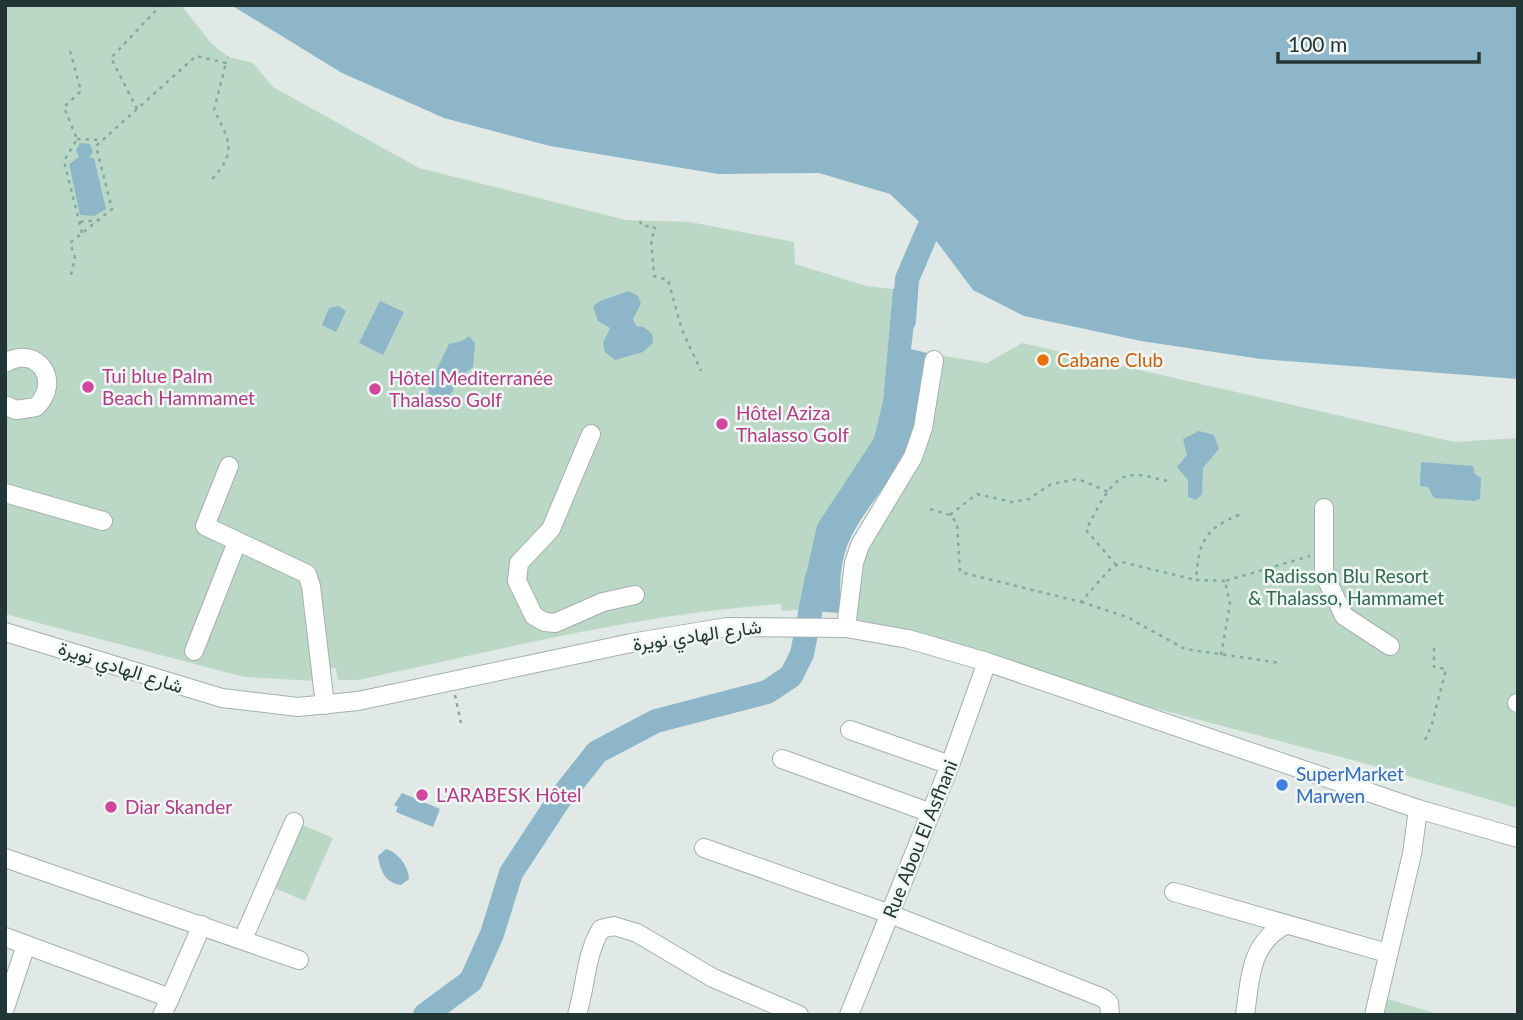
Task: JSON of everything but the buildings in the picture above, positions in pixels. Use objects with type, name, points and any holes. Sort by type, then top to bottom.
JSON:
[{"type":"street","points":[[5,363],[17,357],[27,358],[44,370],[48,390],[36,407],[16,410],[5,405]]},
{"type":"street","points":[[841,627],[860,545],[913,457],[923,428],[934,360]]},
{"type":"street","points":[[591,434],[551,529],[519,563],[517,580],[534,616],[544,622],[555,622],[603,602],[635,595]]},
{"type":"street","points":[[229,466],[205,526],[307,574],[326,705]]},
{"type":"street","points":[[5,493],[103,521]]},
{"type":"street","points":[[1324,508],[1324,574],[1344,615],[1390,646]]},
{"type":"street","points":[[194,651],[237,542]]},
{"type":"street","name":"شارع الهادي نويرة","points":[[5,632],[222,698],[269,706],[326,705],[631,643],[727,627],[841,627],[908,639],[987,662],[1418,809],[1518,838]]},
{"type":"street","name":"Rue Abou El Asfhani","points":[[849,1015],[950,765],[987,662]]},
{"type":"street","points":[[850,730],[950,765]]},
{"type":"street","points":[[782,759],[931,813]]},
{"type":"street","points":[[1374,1015],[1412,853],[1418,809]]},
{"type":"street","points":[[243,939],[294,822]]},
{"type":"street","points":[[704,848],[890,914],[1103,998],[1109,1003],[1110,1015]]},
{"type":"street","points":[[5,858],[299,960]]},
{"type":"street","points":[[1174,892],[1387,953]]},
{"type":"street","points":[[162,1015],[202,925]]},
{"type":"street","points":[[1245,1015],[1256,953],[1266,939],[1285,925]]},
{"type":"street","points":[[577,1015],[585,972],[597,936],[601,929],[614,926],[637,933],[713,978],[799,1015]]},
{"type":"street","points":[[5,937],[170,998]]},
{"type":"street","points":[[5,1008],[26,944]]},
{"type":"path","points":[[137,109],[111,58],[161,5]]},
{"type":"path","points":[[70,51],[81,90],[64,107],[78,139]]},
{"type":"path","points":[[71,275],[75,257],[69,243],[112,209],[96,145],[196,56],[226,63]]},
{"type":"path","points":[[212,179],[227,164],[229,138],[214,110],[228,57]]},
{"type":"path","points":[[78,139],[102,140]]},
{"type":"path","points":[[78,139],[64,161],[82,233]]},
{"type":"path","points":[[79,222],[98,220]]},
{"type":"path","points":[[640,220],[642,226],[653,226],[656,230],[651,238],[654,276],[668,280],[681,330],[701,371]]},
{"type":"path","points":[[1116,565],[1086,530],[1109,492],[1116,482],[1131,474],[1167,481]]},
{"type":"path","points":[[950,515],[977,494],[1012,502],[1028,499],[1051,484],[1078,479],[1109,492]]},
{"type":"path","points":[[930,509],[950,515],[957,523],[960,572],[1081,601],[1127,617],[1185,649],[1281,663]]},
{"type":"path","points":[[1196,580],[1202,541],[1221,522],[1241,514]]},
{"type":"path","points":[[1081,601],[1122,562],[1196,580],[1225,581],[1323,552]]},
{"type":"path","points":[[1221,655],[1230,604],[1225,581]]},
{"type":"path","points":[[1424,740],[1432,724],[1446,668],[1434,667],[1434,644]]},
{"type":"path","points":[[457,702],[461,723]]},
{"type":"green space","points":[[5,5],[181,5],[212,44],[228,57],[253,63],[273,87],[419,168],[626,220],[690,222],[794,242],[795,264],[866,286],[893,289],[883,401],[874,438],[817,525],[798,610],[781,611],[781,604],[674,616],[568,634],[358,680],[338,680],[336,668],[313,671],[314,681],[244,677],[5,614]]},
{"type":"green space","name":"Radisson Blu Resort & Thalasso, Hammamet","points":[[1022,343],[1454,442],[1518,438],[1518,808],[1356,761],[849,628],[847,586],[913,449],[927,353],[987,363]]},
{"type":"green space","points":[[300,824],[333,838],[305,901],[272,887]]},
{"type":"green space","points":[[1381,997],[1441,1015],[1379,1015]]},
{"type":"water","points":[[231,5],[1518,5],[1518,379],[1261,359],[1141,341],[1024,316],[973,290],[928,230],[890,194],[819,173],[718,174],[550,146],[444,118],[342,73]]},
{"type":"water","points":[[80,143],[90,144],[93,152],[89,158],[94,158],[106,209],[94,216],[80,215],[69,164],[79,157],[76,150]]},
{"type":"water","points":[[893,289],[918,291],[911,349],[927,353],[915,425],[901,461],[859,523],[846,549],[841,573],[840,613],[798,610],[817,525],[874,438],[883,401]]},
{"type":"water","points":[[629,291],[638,296],[641,304],[633,319],[636,326],[644,327],[652,334],[653,343],[643,352],[615,360],[605,352],[603,343],[610,328],[598,321],[593,306]]},
{"type":"water","points":[[380,301],[404,312],[383,355],[359,343]]},
{"type":"water","points":[[338,306],[346,311],[336,332],[322,325],[329,308]]},
{"type":"water","points":[[469,336],[475,343],[473,367],[460,377],[448,399],[437,401],[429,394],[428,387],[449,344]]},
{"type":"water","points":[[1199,431],[1214,435],[1219,449],[1203,468],[1202,494],[1196,500],[1188,497],[1188,480],[1177,467],[1187,455],[1183,439]]},
{"type":"water","points":[[1421,462],[1473,466],[1475,474],[1481,478],[1480,499],[1474,501],[1434,498],[1428,487],[1420,486]]},
{"type":"water","points":[[402,793],[440,809],[433,827],[396,812],[398,807],[394,805]]},
{"type":"water","points":[[386,849],[399,857],[405,865],[409,879],[401,885],[391,882],[382,871],[378,856]]},
{"type":"waterway","points":[[904,321],[907,279],[928,230]]},
{"type":"waterway","points":[[425,1015],[471,981],[492,934],[511,873],[559,800],[597,752],[656,721],[767,692],[791,676],[802,654],[817,578]]},
{"type":"place","name":"Cabane Club","points":[[1043,360]]},
{"type":"place","name":"Tui blue Palm Beach Hammamet","points":[[88,387]]},
{"type":"place","name":"Hôtel Mediterranée Thalasso Golf","points":[[375,389]]},
{"type":"place","name":"Hôtel Aziza Thalasso Golf","points":[[722,424]]},
{"type":"place","name":"SuperMarket Marwen","points":[[1282,785]]},
{"type":"place","name":"L'ARABESK Hôtel","points":[[422,795]]},
{"type":"place","name":"Diar Skander","points":[[111,807]]}]
